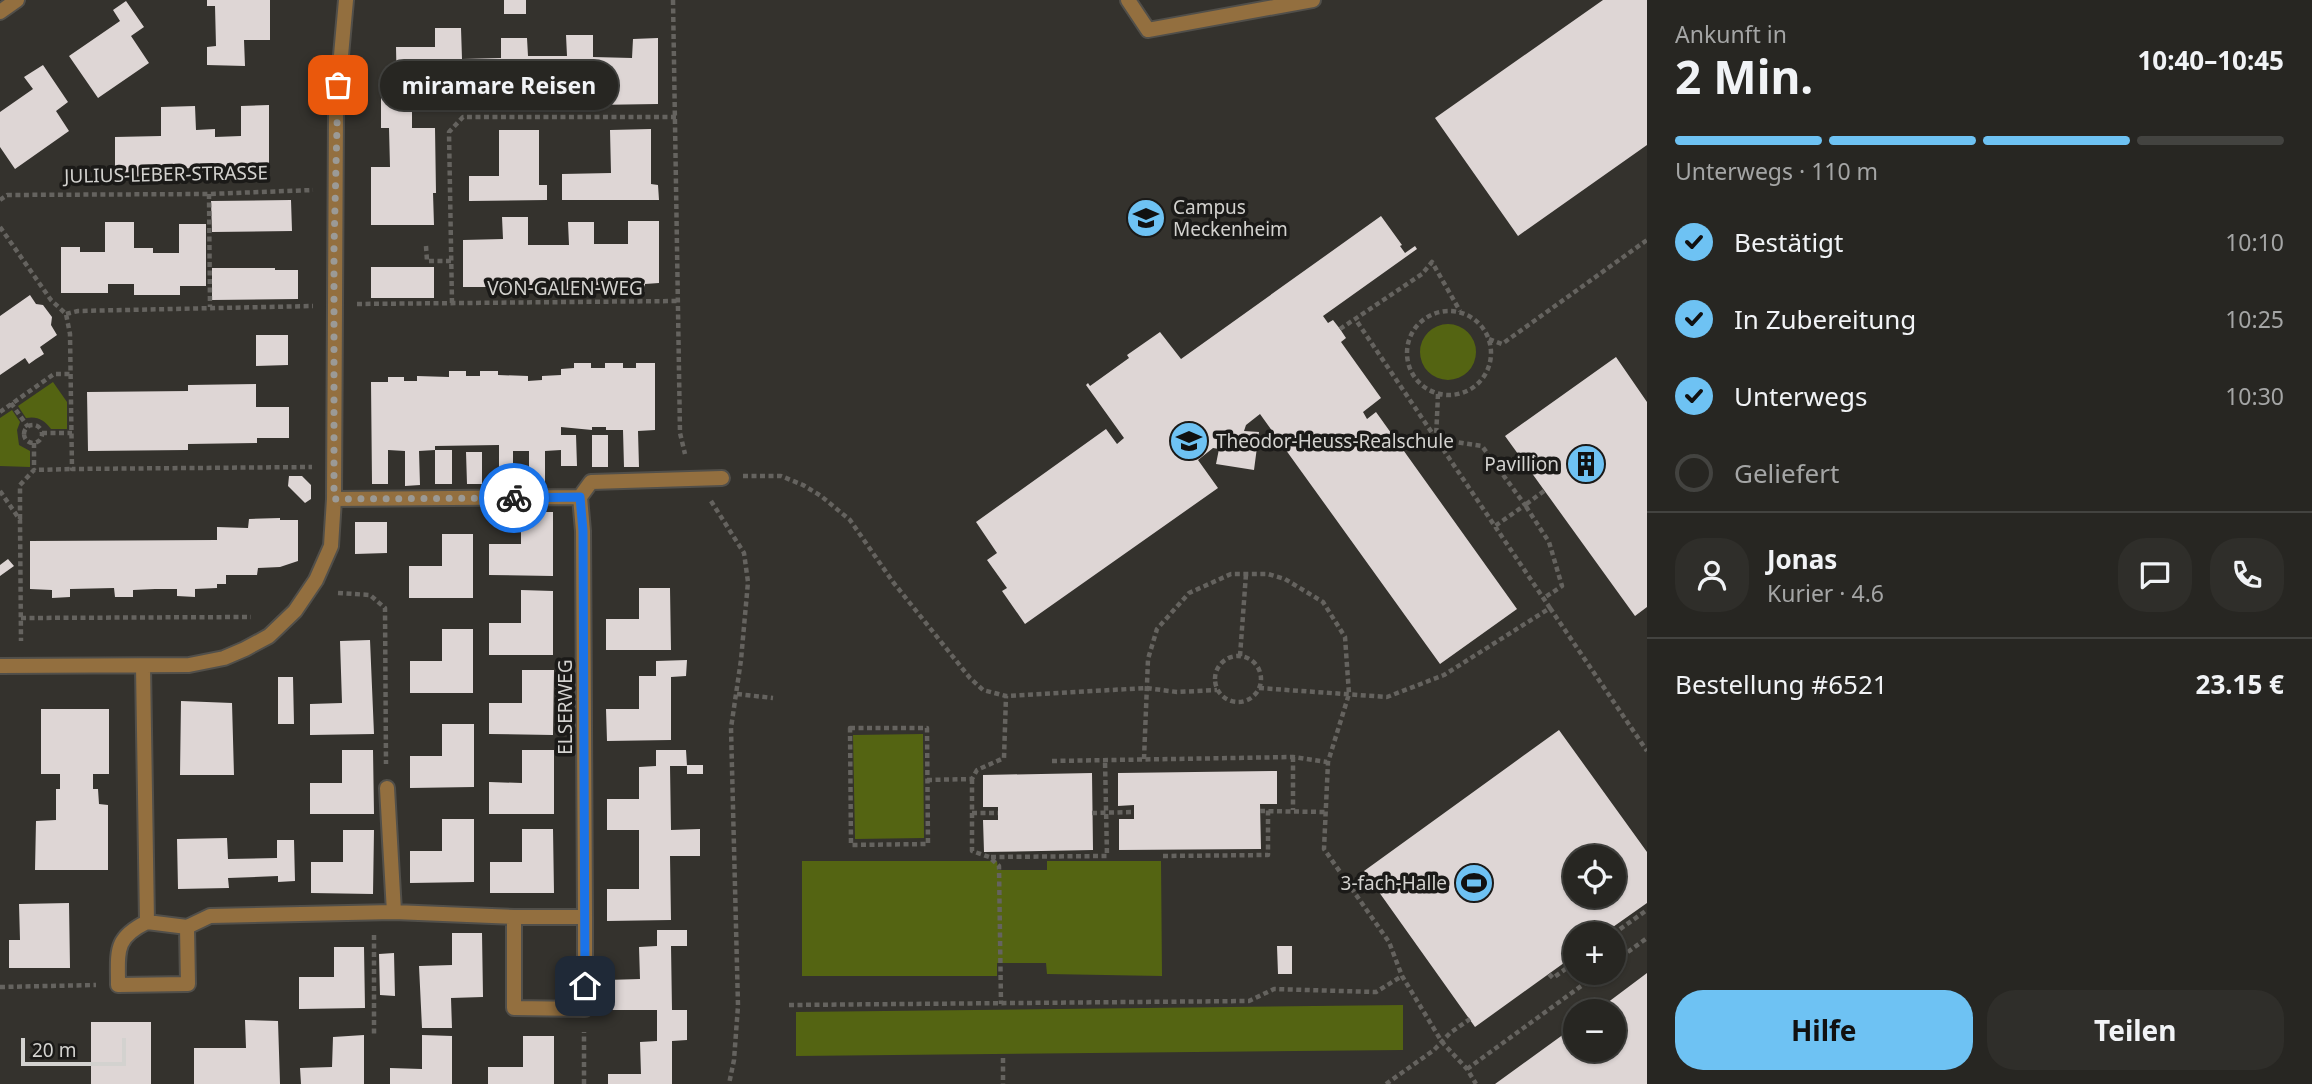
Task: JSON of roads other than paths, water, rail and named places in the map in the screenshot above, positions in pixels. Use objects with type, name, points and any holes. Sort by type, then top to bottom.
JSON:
[{"type":"street","points":[[0,12],[17,0]]},
{"type":"street","points":[[0,666],[189,665],[225,658],[270,635],[295,611],[316,580],[331,546],[334,499],[336,111],[346,0]]},
{"type":"street","points":[[1128,0],[1148,30],[1313,0]]},
{"type":"street","points":[[334,499],[580,497],[591,482],[722,478]]},
{"type":"street","name":"ELSERWEG","points":[[514,917],[514,1008],[584,1009],[583,544],[580,497]]},
{"type":"street","points":[[143,666],[147,922]]},
{"type":"street","points":[[387,788],[394,912]]},
{"type":"street","points":[[187,927],[188,984],[118,985],[118,946],[129,931],[147,922],[187,927],[210,916],[394,912],[585,917]]},
{"type":"place","name":"miramare Reisen","points":[[338,85]]},
{"type":"place","name":"Campus Meckenheim","points":[[1146,218]]},
{"type":"place","name":"Theodor-Heuss-Realschule","points":[[1189,441]]},
{"type":"place","name":"Pavillion","points":[[1586,464]]},
{"type":"place","name":"3-fach-Halle","points":[[1474,883]]}]
